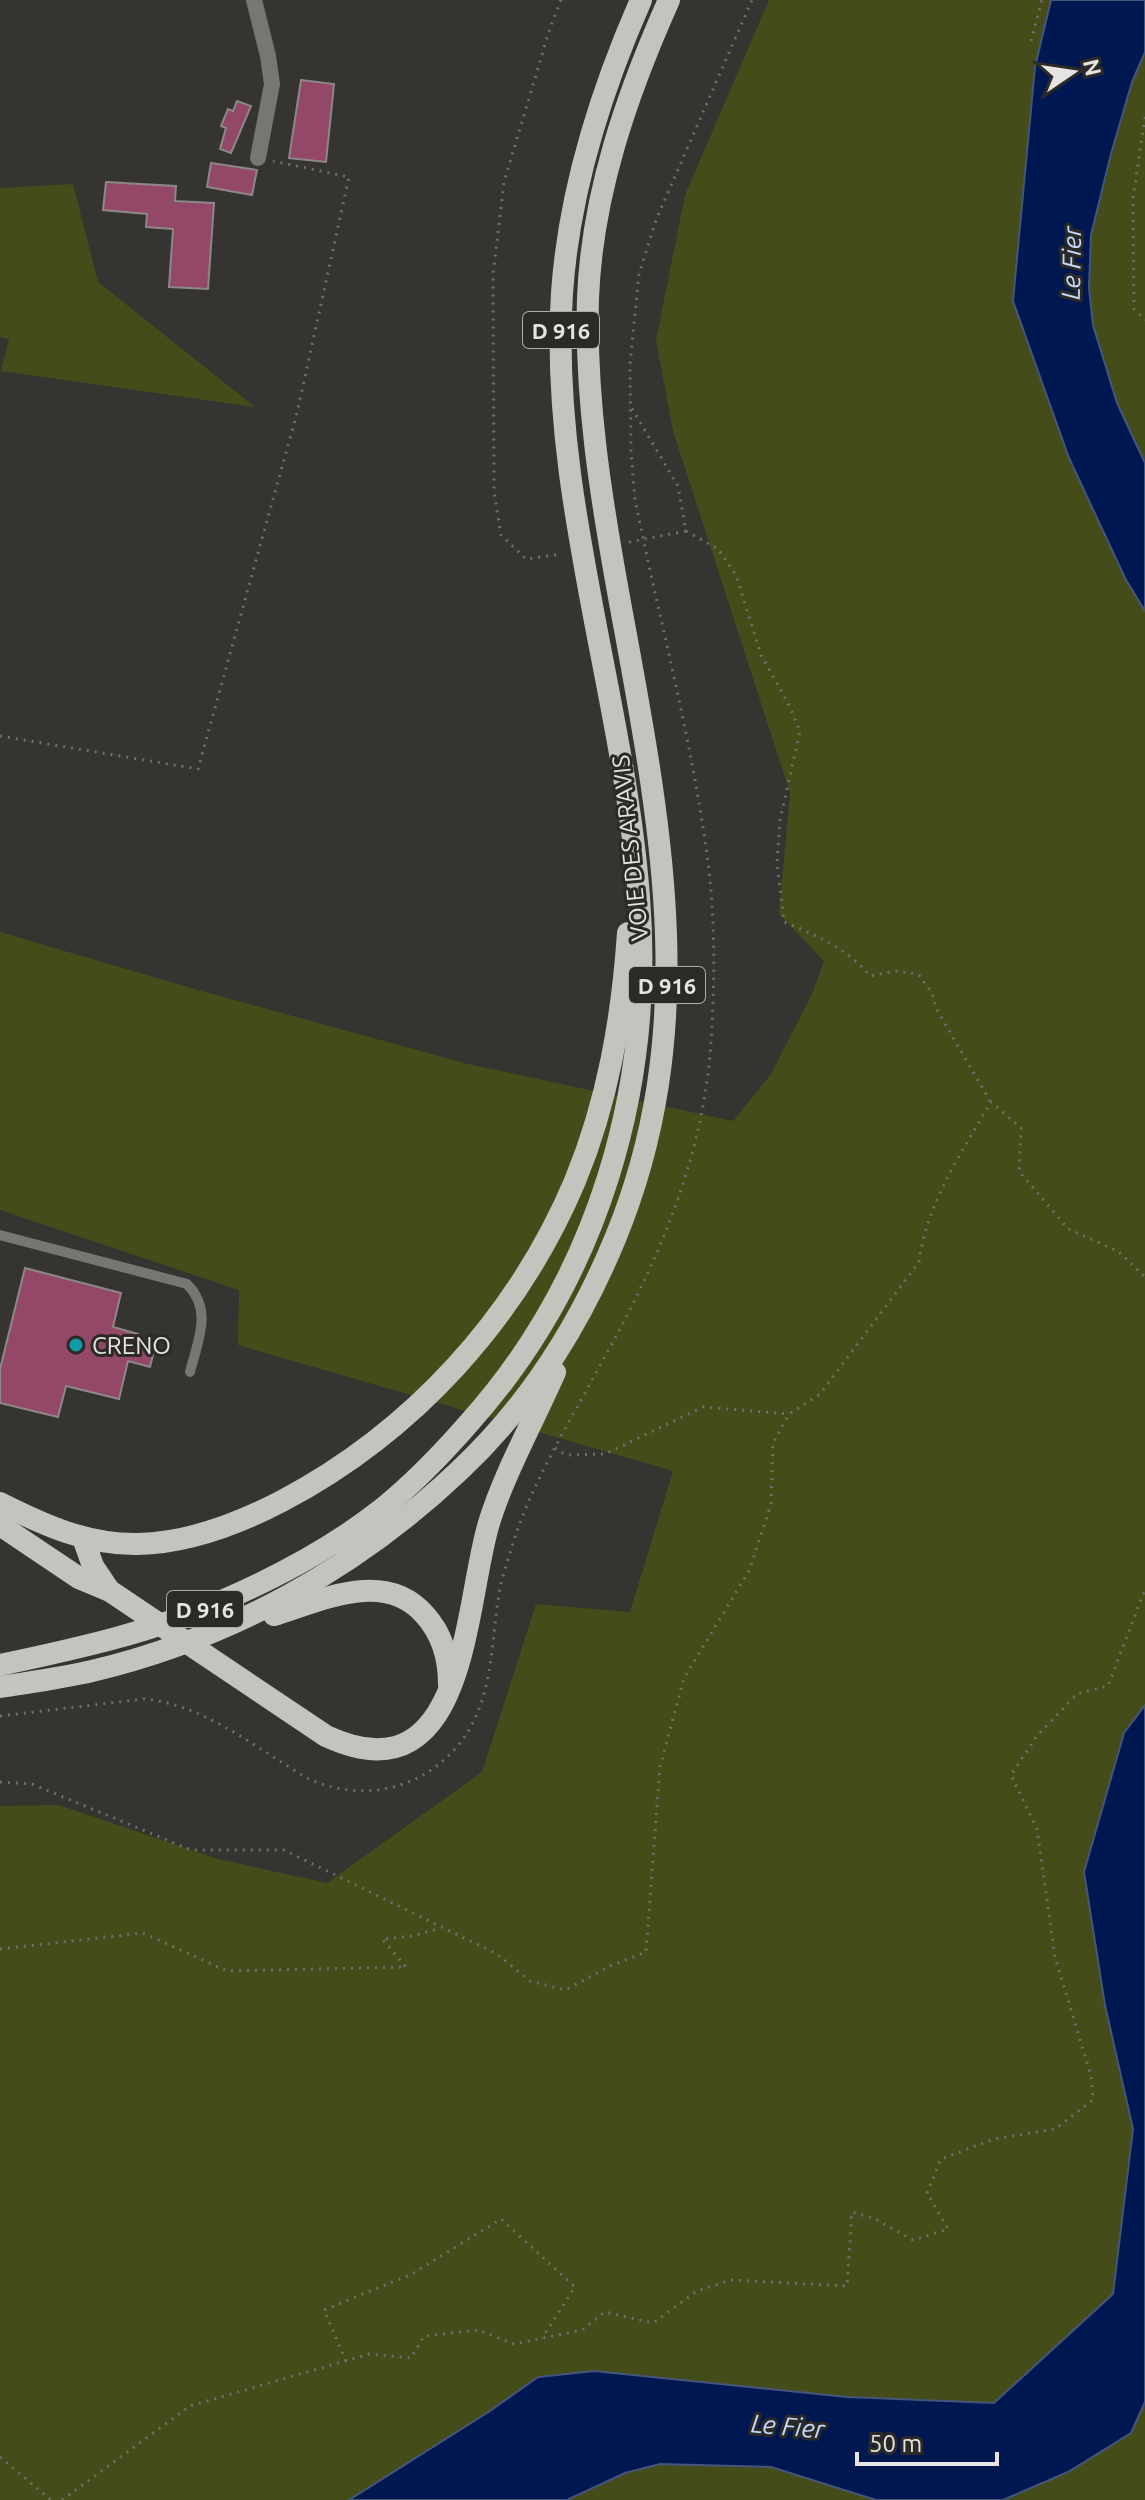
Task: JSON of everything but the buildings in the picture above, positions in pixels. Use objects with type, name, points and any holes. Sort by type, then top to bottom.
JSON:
[{"type":"highway","name":"VOIE DES ARAVIS","points":[[0,1665],[92,1643],[191,1614],[302,1561],[380,1510],[417,1479],[490,1400],[527,1350],[570,1275],[600,1206],[616,1158],[636,1055],[641,941],[634,852],[622,769],[578,517],[564,404],[561,331],[566,255],[581,171],[594,120],[641,0]]},
{"type":"highway","name":"VOIE DES ARAVIS","points":[[0,1687],[89,1672],[186,1642],[272,1605],[315,1582],[389,1532],[449,1481],[497,1432],[533,1388],[588,1298],[630,1203],[646,1149],[657,1095],[665,1039],[668,965],[663,871],[651,776],[593,433],[588,296],[605,177],[637,76],[669,0]]},
{"type":"highway","points":[[0,1503],[41,1523],[83,1538],[118,1543],[156,1543],[217,1530],[270,1508],[329,1474],[383,1435],[439,1385],[484,1334],[530,1269],[575,1180],[594,1129],[620,1020],[634,852]]},
{"type":"highway","points":[[0,1525],[79,1578],[110,1591],[326,1736],[363,1748],[395,1745],[423,1731],[441,1710],[469,1628],[479,1564],[495,1505],[588,1298]]},
{"type":"highway","points":[[83,1538],[93,1566],[110,1591]]},
{"type":"highway","points":[[186,1642],[334,1596],[381,1591],[408,1600],[433,1625],[447,1658],[448,1693]]},
{"type":"street","points":[[254,0],[272,84],[258,158]]},
{"type":"lane","points":[[0,1235],[187,1284],[199,1296],[202,1325],[190,1372]]},
{"type":"path","points":[[559,555],[526,559],[501,535],[494,491],[493,275],[504,182],[561,0]]},
{"type":"path","points":[[0,1716],[144,1699],[163,1701],[201,1715],[323,1786],[339,1791],[366,1792],[416,1779],[453,1751],[466,1735],[485,1696],[500,1585],[513,1541],[555,1448],[623,1325],[669,1231],[697,1139],[710,1057],[714,967],[708,857],[635,500],[630,405],[631,342],[639,274],[656,220],[752,0]]},
{"type":"path","points":[[1031,41],[1042,0]]},
{"type":"path","points":[[1145,117],[1133,198],[1134,309],[1145,320]]},
{"type":"path","points":[[0,736],[198,769],[297,413],[349,177],[258,158]]},
{"type":"path","points":[[630,405],[678,486],[686,531]]},
{"type":"path","points":[[658,537],[686,531],[718,549],[736,575],[761,655],[800,731],[780,820],[777,863],[784,922],[855,958],[870,976],[895,971],[918,974],[932,993],[936,1008],[991,1102],[1021,1128],[1019,1171],[1068,1229],[1118,1251],[1145,1277]]},
{"type":"path","points":[[0,1782],[32,1784],[191,1850],[284,1850],[497,1954],[530,1981],[565,1990],[610,1966],[646,1952],[660,1767],[684,1678],[749,1571],[771,1504],[773,1443],[789,1414],[820,1394],[919,1262],[922,1236],[935,1206],[991,1102]]},
{"type":"path","points":[[555,1448],[566,1455],[605,1454],[703,1407],[789,1414]]},
{"type":"path","points":[[62,2500],[190,2406],[369,2354],[411,2358],[424,2336],[479,2330],[514,2344],[582,2330],[605,2312],[653,2323],[697,2291],[731,2280],[847,2286],[852,2212],[875,2219],[913,2240],[948,2229],[927,2193],[941,2159],[994,2139],[1055,2129],[1093,2100],[1091,2076],[1055,1957],[1037,1829],[1011,1775],[1037,1736],[1077,1694],[1108,1686],[1145,1589]]},
{"type":"path","points":[[0,1949],[143,1933],[227,1971],[406,1967],[382,1939],[413,1936],[442,1928]]},
{"type":"path","points":[[346,2361],[324,2310],[412,2274],[501,2219],[575,2287],[542,2338]]},
{"type":"path","points":[[0,2457],[51,2500]]},
{"type":"green space","points":[[769,0],[1145,0],[1145,2500],[0,2500],[0,1806],[59,1805],[218,1859],[327,1883],[482,1772],[536,1604],[630,1612],[673,1471],[238,1345],[239,1290],[0,1210],[0,932],[468,1064],[733,1121],[771,1074],[812,994],[824,961],[779,914],[790,793],[673,431],[656,340],[685,195]]},
{"type":"green space","points":[[73,184],[98,282],[255,407],[1,371],[9,339],[0,337],[0,188]]},
{"type":"water","name":"Le Fier","points":[[1051,0],[1145,0],[1145,52],[1132,82],[1091,235],[1089,288],[1093,325],[1117,403],[1145,463],[1145,611],[1126,580],[1069,458],[1013,301],[1035,67]]},
{"type":"water","name":"Le Fier","points":[[1145,1705],[1145,2402],[1131,2433],[1068,2472],[1003,2500],[876,2500],[771,2467],[660,2464],[625,2473],[567,2500],[349,2500],[538,2377],[594,2371],[847,2397],[994,2403],[1113,2294],[1133,2129],[1105,2005],[1084,1872],[1124,1733]]},
{"type":"place","name":"CRENO","points":[[76,1345]]}]
